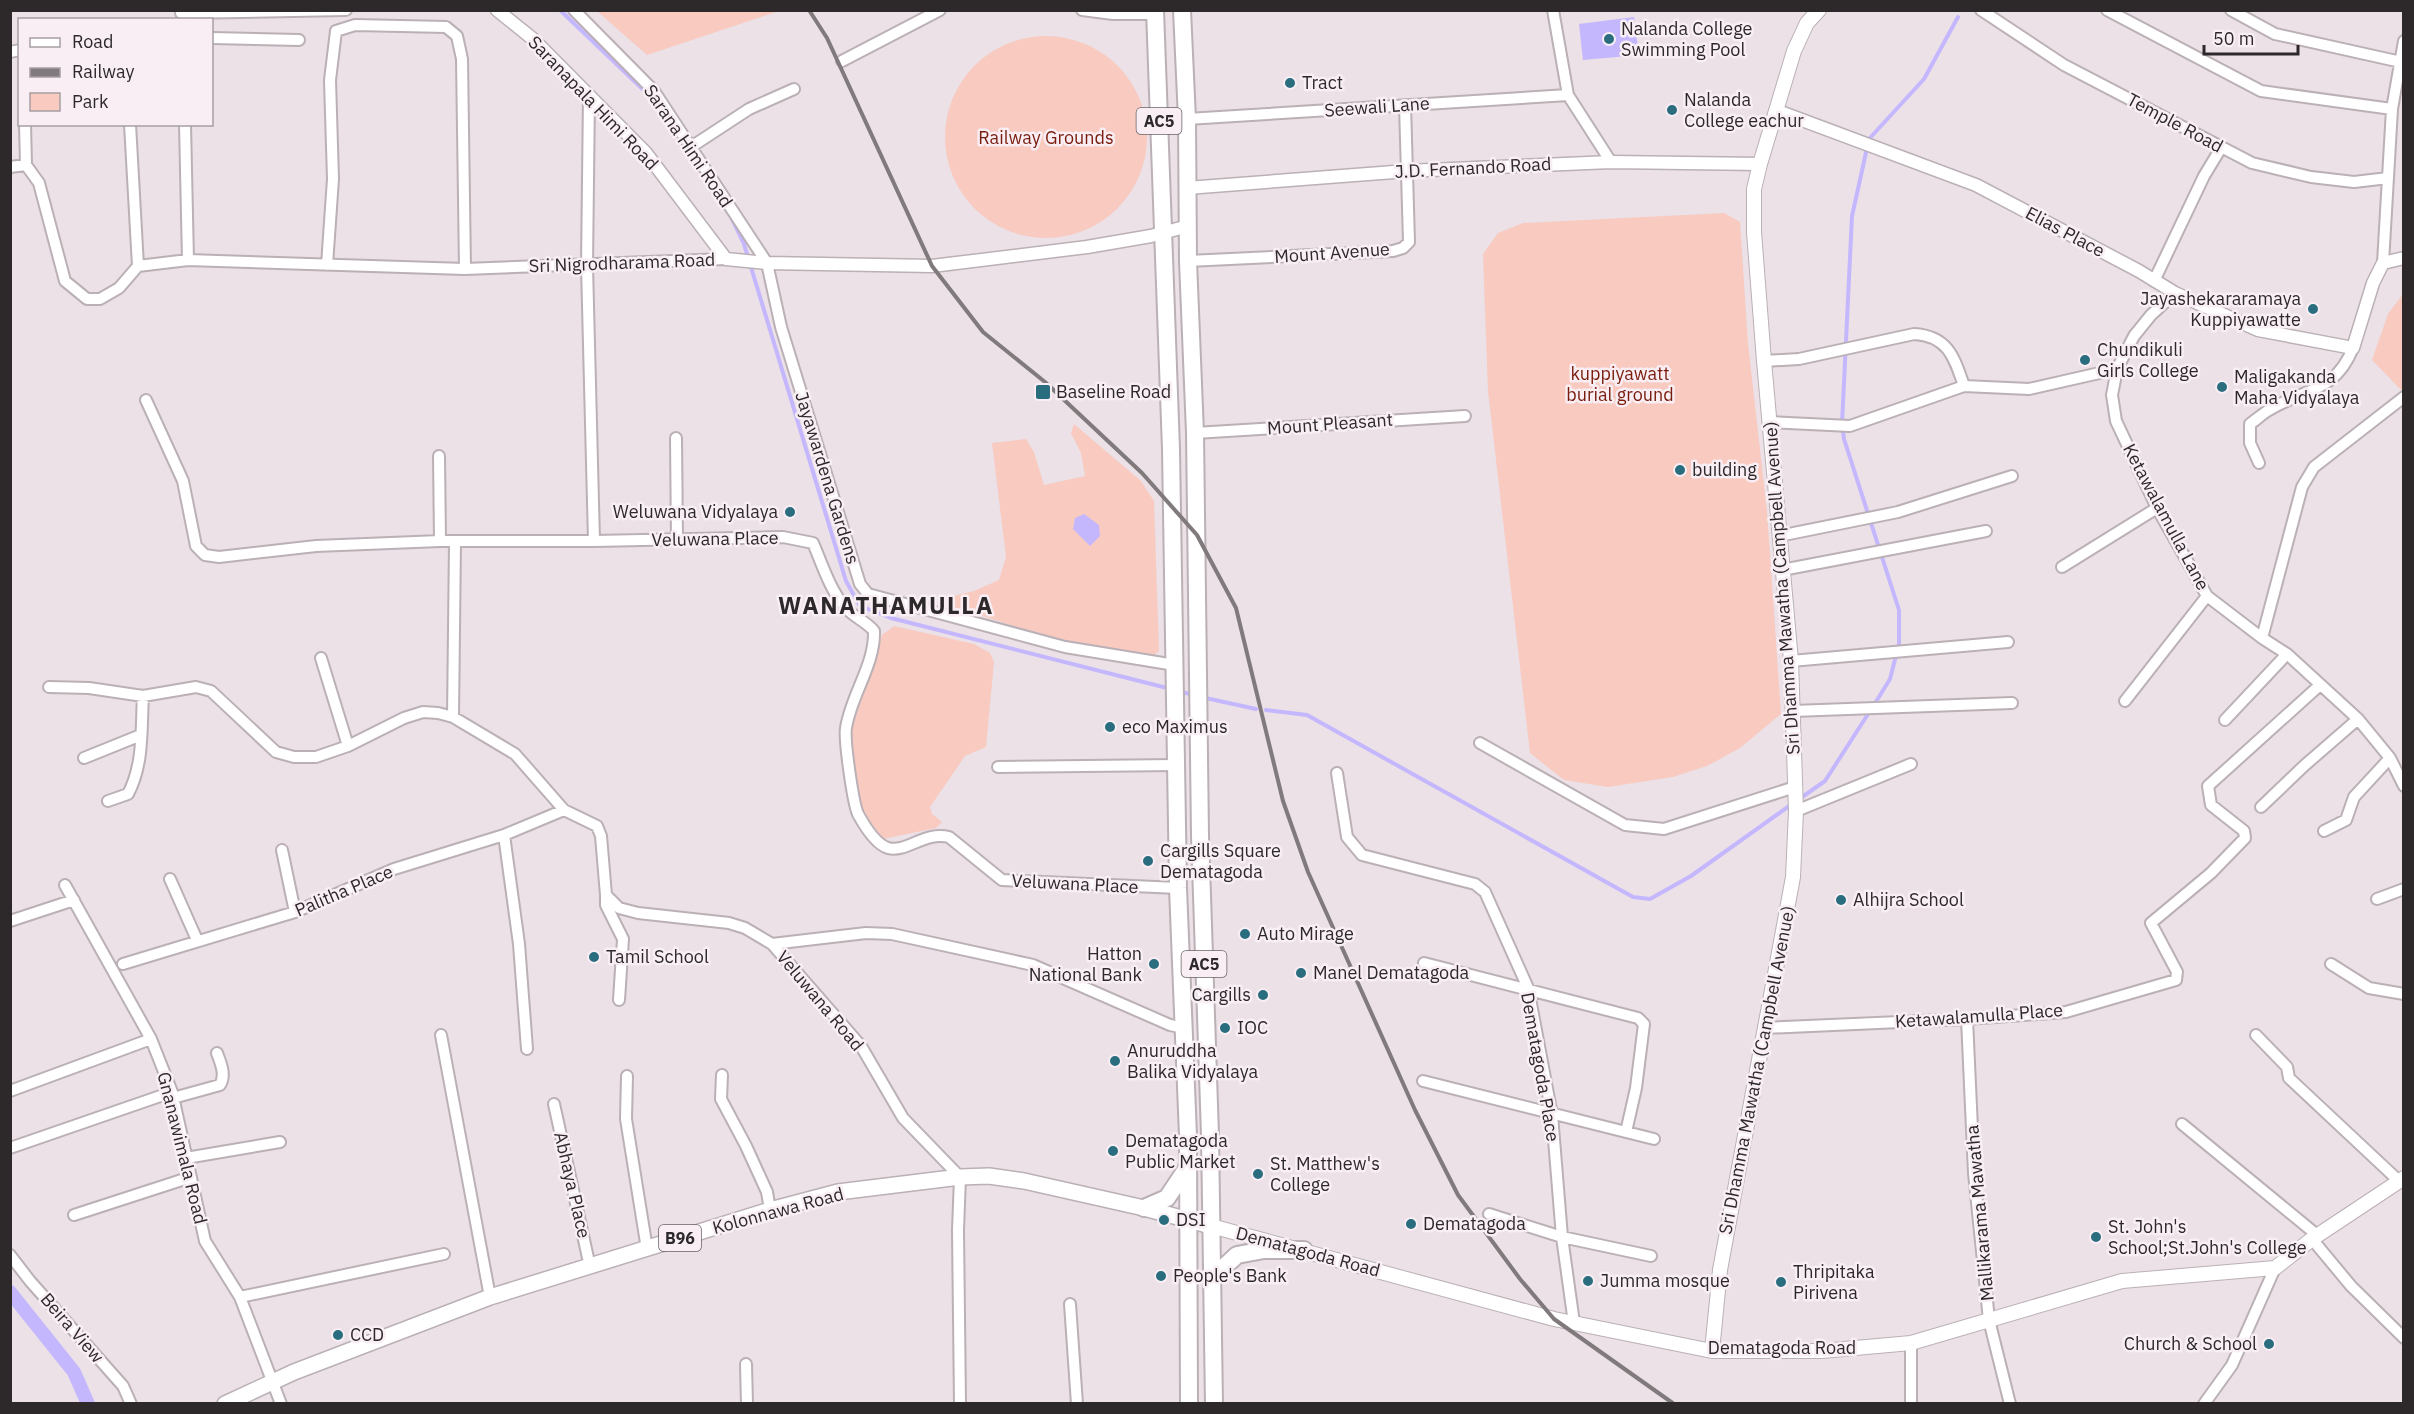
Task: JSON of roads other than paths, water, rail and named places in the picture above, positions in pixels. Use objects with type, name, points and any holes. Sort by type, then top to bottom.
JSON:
[{"type":"highway","name":"AC5","points":[[1182,10],[1195,433],[1214,1404]]},
{"type":"highway","name":"AC5","points":[[1155,12],[1171,449],[1176,765],[1187,1168],[1189,1404]]},
{"type":"highway","points":[[1144,1208],[1167,1198],[1187,1168]]},
{"type":"highway","points":[[1211,1279],[1238,1255],[1264,1250],[1304,1250]]},
{"type":"main road","name":"Sri Dhamma Mawatha (Campbell Avenue)","points":[[1712,1351],[1720,1270],[1793,877],[1796,801],[1791,661],[1764,361],[1754,232],[1754,189],[1794,51],[1807,23],[1819,10]]},
{"type":"main road","name":"Kolonnawa Road","points":[[229,1402],[272,1382],[490,1297],[770,1210],[838,1192],[960,1177],[989,1176],[1024,1181],[1144,1208],[1211,1226]]},
{"type":"main road","points":[[2275,1268],[2315,1237],[2401,1180]]},
{"type":"main road","name":"Dematagoda Road","points":[[1211,1226],[1574,1323],[1712,1351],[1822,1352],[1911,1343],[2122,1281],[2275,1268]]},
{"type":"main road","points":[[229,1402],[245,1398],[255,1404]]},
{"type":"street","points":[[181,14],[346,10]]},
{"type":"street","name":"Saranapala Himi Road","points":[[497,10],[533,39],[646,153],[730,260]]},
{"type":"street","name":"Sarana Himi Road","points":[[574,10],[654,91],[763,262]]},
{"type":"street","points":[[842,61],[940,10]]},
{"type":"street","points":[[1082,10],[1113,14],[1155,12]]},
{"type":"street","points":[[1553,10],[1568,94],[1611,162]]},
{"type":"street","name":"Temple Road","points":[[1981,10],[2064,64],[2252,163],[2311,177],[2354,182],[2388,178]]},
{"type":"street","points":[[2107,10],[2261,91],[2392,109]]},
{"type":"street","points":[[2231,10],[2276,34],[2401,62]]},
{"type":"street","points":[[327,265],[333,178],[330,80],[336,31],[355,25],[435,26],[446,27],[457,36],[462,59],[465,269]]},
{"type":"street","points":[[213,38],[299,40]]},
{"type":"street","points":[[2259,463],[2250,443],[2250,424],[2269,410],[2331,382],[2348,361],[2373,283],[2383,263],[2392,109],[2403,41]]},
{"type":"street","points":[[691,147],[749,109],[794,89]]},
{"type":"street","name":"Seewali Lane","points":[[1186,119],[1568,94]]},
{"type":"street","points":[[589,95],[588,266],[594,541]]},
{"type":"street","name":"Mount Avenue","points":[[1188,261],[1394,251],[1403,248],[1409,242],[1405,105]]},
{"type":"street","name":"Elias Place","points":[[1778,111],[1976,185],[2175,293],[2258,330],[2353,348]]},
{"type":"street","points":[[25,126],[26,165],[39,183],[65,281],[78,294],[87,299],[100,299],[118,288],[138,266],[130,126]]},
{"type":"street","points":[[185,126],[188,260]]},
{"type":"street","points":[[2154,280],[2204,176],[2221,148]]},
{"type":"street","name":"J.D. Fernando Road","points":[[1187,188],[1407,171],[1611,162],[1760,164]]},
{"type":"street","points":[[10,167],[26,165]]},
{"type":"street","name":"Sri Nigrodharama Road","points":[[138,266],[188,260],[465,269],[730,260],[932,266],[1087,247],[1188,226]]},
{"type":"street","points":[[2383,263],[2403,258]]},
{"type":"street","name":"Jayawardena Gardens","points":[[763,262],[860,584],[868,594],[1065,647],[1175,665]]},
{"type":"street","name":"Ketawalamulla Lane","points":[[2175,293],[2151,315],[2134,336],[2117,369],[2112,395],[2116,421],[2157,508],[2207,596],[2287,654],[2358,719],[2390,758],[2403,786]]},
{"type":"street","points":[[1764,361],[1799,359],[1914,334],[1931,335],[1942,342],[1948,351],[1964,386]]},
{"type":"street","points":[[1770,422],[1850,426],[1964,386],[2029,389],[2117,369]]},
{"type":"street","points":[[2262,638],[2302,487],[2314,467],[2403,397]]},
{"type":"street","name":"Veluwana Place","points":[[146,400],[183,481],[196,546],[205,555],[219,557],[316,546],[440,541],[783,537],[813,543],[834,591],[846,608],[868,623],[874,631],[872,650],[846,729],[846,745],[857,812],[874,838],[885,847],[896,849],[926,837],[940,835],[949,837],[1002,880],[1179,888]]},
{"type":"street","name":"Mount Pleasant","points":[[1195,433],[1465,416]]},
{"type":"street","points":[[676,438],[676,539]]},
{"type":"street","points":[[440,456],[440,541]]},
{"type":"street","points":[[1779,536],[1898,512],[2012,476]]},
{"type":"street","points":[[2062,567],[2157,508]]},
{"type":"street","points":[[1782,570],[1986,531]]},
{"type":"street","points":[[453,717],[455,542]]},
{"type":"street","points":[[2125,701],[2207,596]]},
{"type":"street","points":[[1791,661],[2008,642]]},
{"type":"street","points":[[2225,720],[2287,654]]},
{"type":"street","points":[[321,658],[348,746]]},
{"type":"street","name":"Ketawalamulla Place","points":[[1764,1028],[2066,1012],[2176,980],[2177,972],[2151,923],[2211,873],[2245,837],[2244,831],[2211,805],[2208,786],[2320,685]]},
{"type":"street","points":[[49,687],[90,688],[143,696],[196,687],[211,691],[276,752],[294,757],[315,757],[348,746],[404,718],[423,712],[453,717],[515,754],[564,810],[597,826],[601,836],[606,905],[622,939],[619,1000]]},
{"type":"street","points":[[108,801],[128,794],[135,782],[139,768],[143,696]]},
{"type":"street","points":[[1793,711],[2012,703]]},
{"type":"street","points":[[2261,807],[2358,719]]},
{"type":"street","points":[[84,758],[141,735]]},
{"type":"street","points":[[1480,743],[1625,825],[1664,829],[1796,801],[1911,764]]},
{"type":"street","points":[[2324,831],[2346,820],[2354,797],[2390,758]]},
{"type":"street","points":[[998,766],[1176,765]]},
{"type":"street","name":"Dematagoda Place","points":[[1337,773],[1347,837],[1362,855],[1475,884],[1485,892],[1528,988],[1552,1115],[1562,1237],[1574,1323]]},
{"type":"street","name":"Palitha Place","points":[[123,964],[295,912],[394,869],[504,835],[564,810]]},
{"type":"street","points":[[504,835],[519,944],[527,1049]]},
{"type":"street","points":[[282,850],[295,912]]},
{"type":"street","points":[[170,879],[197,940]]},
{"type":"street","name":"Gnanawimala Road","points":[[65,885],[151,1039],[172,1095],[205,1241],[240,1297],[281,1404]]},
{"type":"street","points":[[2377,899],[2403,889]]},
{"type":"street","name":"Veluwana Road","points":[[606,895],[619,908],[638,913],[729,923],[745,928],[772,944],[861,1046],[903,1118],[960,1177]]},
{"type":"street","points":[[10,921],[74,900]]},
{"type":"street","points":[[772,944],[866,933],[892,934],[1033,965],[1170,1025],[1184,1028]]},
{"type":"street","points":[[1424,963],[1638,1018],[1644,1024],[1636,1088],[1626,1132]]},
{"type":"street","points":[[2331,964],[2369,988],[2403,994]]},
{"type":"street","name":"Mallikarama Mawatha","points":[[1967,1019],[1974,1173],[1989,1320],[2010,1404]]},
{"type":"street","points":[[441,1035],[490,1297]]},
{"type":"street","points":[[2256,1035],[2287,1068],[2289,1078],[2401,1180]]},
{"type":"street","points":[[10,1091],[151,1039]]},
{"type":"street","points":[[10,1148],[172,1095],[220,1085],[223,1074],[217,1053]]},
{"type":"street","points":[[722,1075],[721,1099],[767,1192],[770,1210]]},
{"type":"street","points":[[627,1076],[626,1119],[647,1249]]},
{"type":"street","points":[[1423,1080],[1552,1115],[1654,1139]]},
{"type":"street","name":"Abhaya Place","points":[[554,1104],[590,1267]]},
{"type":"street","points":[[2182,1125],[2315,1237],[2351,1286],[2403,1338]]},
{"type":"street","points":[[186,1158],[280,1142]]},
{"type":"street","points":[[74,1215],[191,1177]]},
{"type":"street","points":[[960,1177],[958,1230],[960,1404]]},
{"type":"street","points":[[1489,1214],[1562,1237],[1651,1256]]},
{"type":"street","points":[[240,1297],[444,1254]]},
{"type":"street","name":"Beira View","points":[[10,1255],[30,1281],[123,1386],[131,1404]]},
{"type":"street","points":[[2204,1404],[2232,1365],[2275,1268]]},
{"type":"street","points":[[1070,1304],[1077,1404]]},
{"type":"street","points":[[1911,1343],[1911,1404]]},
{"type":"street","points":[[746,1364],[747,1404]]},
{"type":"waterway","points":[[560,10],[654,100]]},
{"type":"waterway","points":[[1874,705],[1890,679],[1899,644],[1899,610],[1844,439],[1842,424],[1852,216],[1869,139],[1924,79],[1958,17]]},
{"type":"waterway","points":[[732,219],[744,244],[846,581],[860,606],[891,618],[1171,689]]},
{"type":"waterway","points":[[1178,691],[1194,695]]},
{"type":"waterway","points":[[1201,697],[1256,709]]},
{"type":"waterway","points":[[1266,710],[1307,715],[1633,897],[1650,899],[1691,876],[1792,804]]},
{"type":"waterway","points":[[1798,800],[1825,781],[1870,711]]},
{"type":"waterway","points":[[10,1292],[74,1372],[88,1404]]},
{"type":"railway","points":[[809,10],[827,38],[932,266],[983,332],[1045,382],[1142,473],[1197,535],[1236,608],[1283,801],[1308,872],[1415,1110],[1458,1195],[1520,1279],[1554,1319],[1674,1404]]},
{"type":"place","name":"Nalanda College Swimming Pool","points":[[1609,39]]},
{"type":"place","name":"Tract","points":[[1290,83]]},
{"type":"place","name":"Nalanda College eachur","points":[[1672,110]]},
{"type":"place","name":"Jayashekararamaya Kuppiyawatte","points":[[2313,309]]},
{"type":"place","name":"Chundikuli Girls College","points":[[2085,360]]},
{"type":"place","name":"Maligakanda Maha Vidyalaya","points":[[2222,387]]},
{"type":"place","name":"Baseline Road","points":[[1043,392]]},
{"type":"place","name":"building","points":[[1680,470]]},
{"type":"place","name":"Weluwana Vidyalaya","points":[[790,512]]},
{"type":"place","name":"eco Maximus","points":[[1110,727]]},
{"type":"place","name":"Cargills Square Dematagoda","points":[[1148,861]]},
{"type":"place","name":"Alhijra School","points":[[1841,900]]},
{"type":"place","name":"Auto Mirage","points":[[1245,934]]},
{"type":"place","name":"Tamil School","points":[[594,957]]},
{"type":"place","name":"Hatton National Bank","points":[[1154,964]]},
{"type":"place","name":"Manel Dematagoda","points":[[1301,973]]},
{"type":"place","name":"Cargills","points":[[1263,995]]},
{"type":"place","name":"IOC","points":[[1225,1028]]},
{"type":"place","name":"Anuruddha Balika Vidyalaya","points":[[1115,1061]]},
{"type":"place","name":"Dematagoda Public Market","points":[[1113,1151]]},
{"type":"place","name":"St. Matthew's College","points":[[1258,1174]]},
{"type":"place","name":"DSI","points":[[1164,1220]]},
{"type":"place","name":"Dematagoda","points":[[1411,1224]]},
{"type":"place","name":"St. John's School;St.John's College","points":[[2096,1237]]},
{"type":"place","name":"People's Bank","points":[[1161,1276]]},
{"type":"place","name":"Jumma mosque","points":[[1588,1281]]},
{"type":"place","name":"Thripitaka Pirivena","points":[[1781,1282]]},
{"type":"place","name":"CCD","points":[[338,1335]]},
{"type":"place","name":"Church & School","points":[[2269,1344]]},
{"type":"district","name":"WANATHAMULLA","points":[[886,606]]},
{"type":"park label","name":"Railway Grounds","points":[[1046,138]]},
{"type":"park label","name":"kuppiyawatt burial ground","points":[[1620,384]]}]
